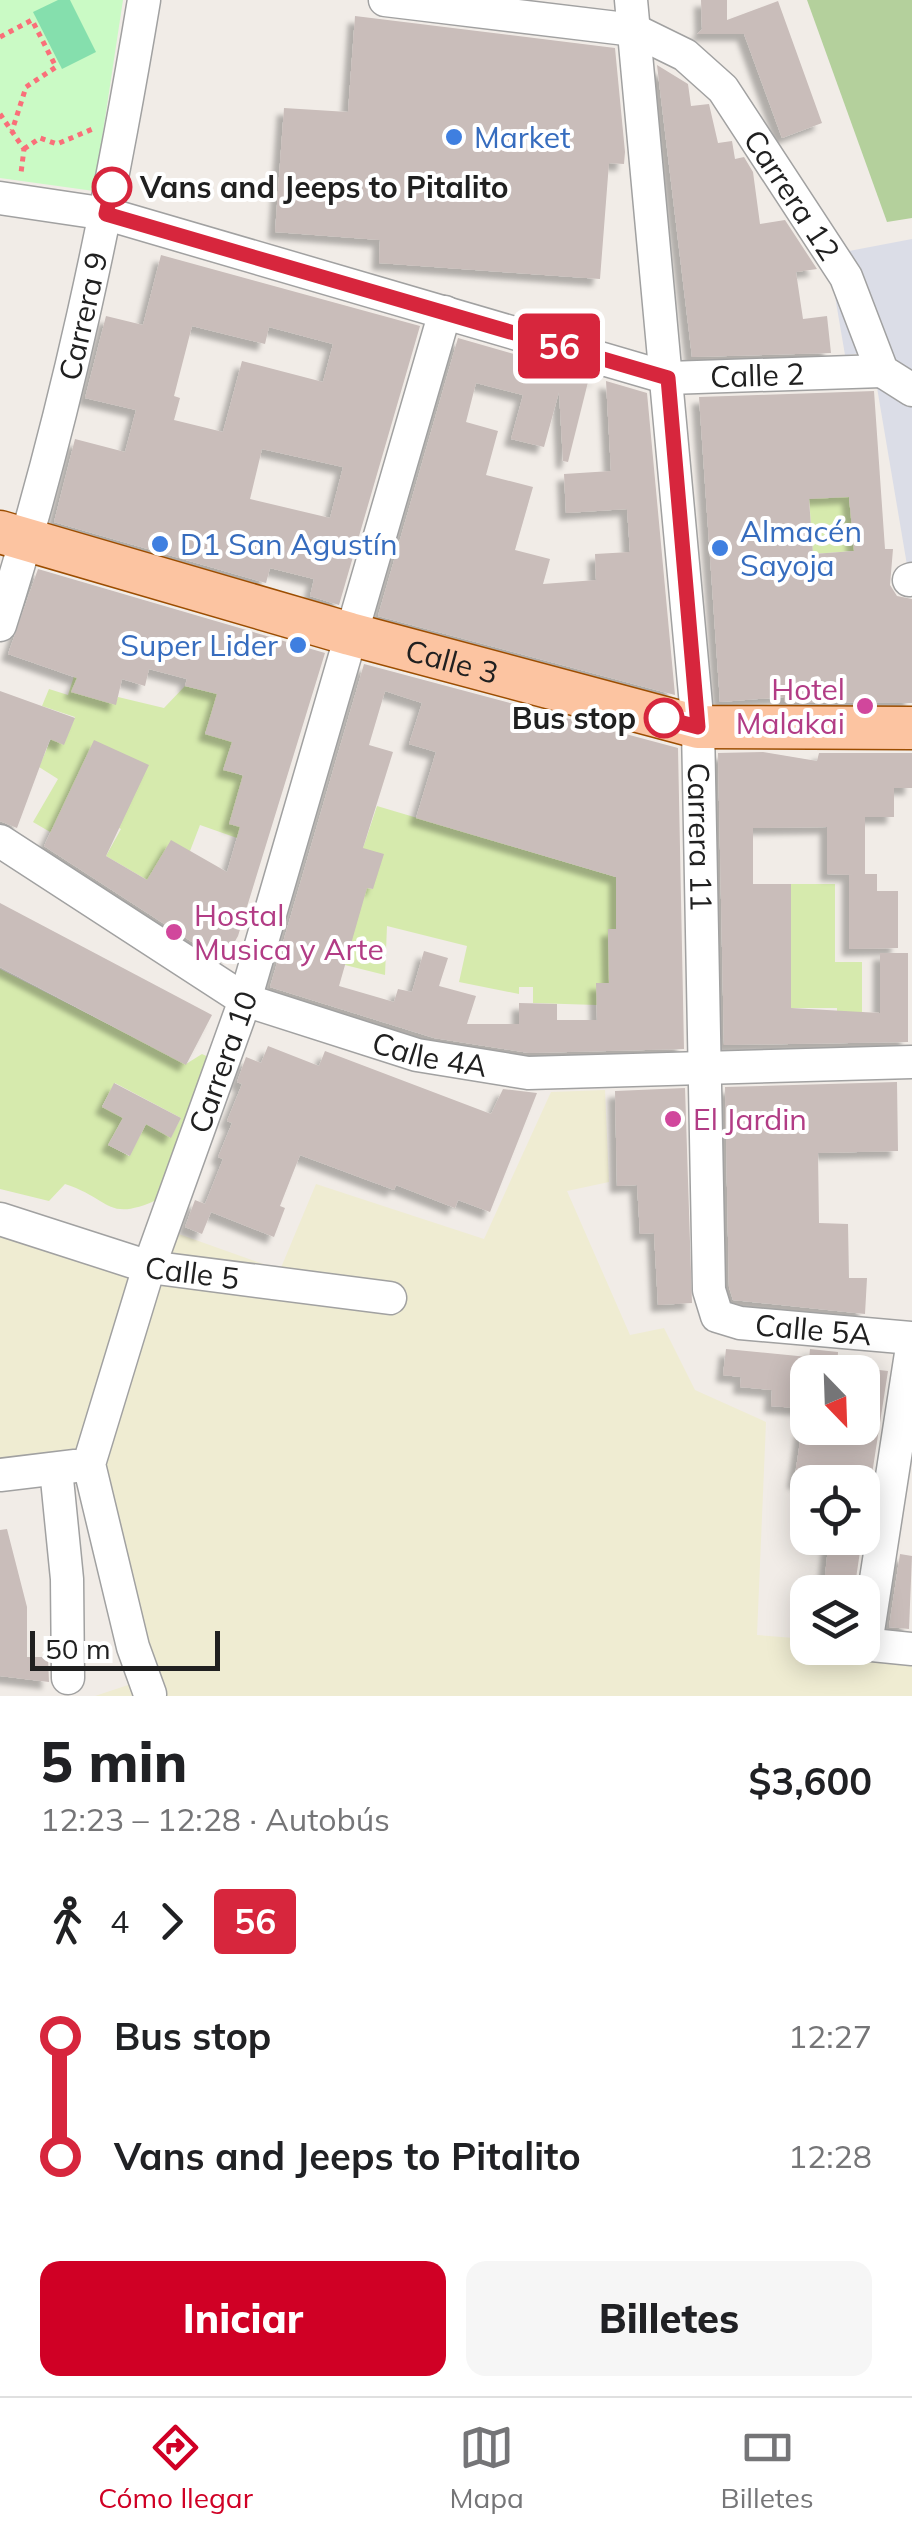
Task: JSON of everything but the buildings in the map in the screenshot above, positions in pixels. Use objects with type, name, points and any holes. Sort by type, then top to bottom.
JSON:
[{"type":"main road","name":"Calle 3","points":[[14,536],[350,634],[698,727],[912,728]]},
{"type":"street","name":"Carrera 9","points":[[0,625],[14,536],[106,214],[144,0]]},
{"type":"street","name":"Carrera 12","points":[[385,0],[632,15],[722,89],[846,278],[882,371]]},
{"type":"street","name":"Carrera 11","points":[[632,15],[698,727],[708,1290],[716,1316]]},
{"type":"street","name":"Calle 2","points":[[8,199],[106,214],[668,378],[882,371]]},
{"type":"street","name":"Carrera 10","points":[[72,1467],[245,1000],[445,312]]},
{"type":"street","points":[[882,371],[912,390]]},
{"type":"street","name":"Calle 4A","points":[[0,841],[245,1000],[417,1055],[528,1073],[912,1062]]},
{"type":"street","name":"Calle 5","points":[[0,1219],[149,1267],[390,1298]]},
{"type":"street","name":"Calle 5A","points":[[716,1316],[740,1323],[912,1338]]},
{"type":"street","points":[[875,1575],[912,1347]]},
{"type":"street","points":[[0,1475],[72,1467]]},
{"type":"street","points":[[68,1678],[72,1467]]},
{"type":"street","points":[[72,1467],[150,1694]]},
{"type":"street","points":[[880,1646],[912,1650]]},
{"type":"path","points":[[0,37],[32,20],[56,68],[26,87],[12,131]]},
{"type":"path","points":[[0,114],[24,149]]},
{"type":"path","points":[[8,199],[24,149],[40,138],[57,144],[95,128],[122,134]]},
{"type":"shaded area","points":[[912,239],[912,571],[908,571],[871,352],[845,355],[828,255]]},
{"type":"shaded area","points":[[605,1090],[609,1182],[567,1191],[630,1335],[664,1328],[695,1390],[766,1422],[757,1635],[790,1638],[790,1665],[880,1665],[880,1647],[912,1647],[912,1696],[95,1696],[134,1683],[80,1473],[0,1476],[0,1201],[153,1260],[162,1228],[280,1270],[316,1184],[484,1239],[551,1092]]},
{"type":"green space","points":[[0,0],[123,0],[94,191],[0,178]]},
{"type":"green space","points":[[58,0],[70,0],[96,52],[62,69],[33,12]]},
{"type":"green space","points":[[807,0],[912,0],[912,218],[887,222]]},
{"type":"green space","points":[[807,469],[840,497],[849,497],[850,508],[854,508],[854,551],[813,554]]},
{"type":"green space","points":[[77,667],[115,704],[118,697],[164,708],[185,686],[223,695],[205,733],[251,747],[249,756],[229,751],[224,769],[243,776],[242,827],[237,838],[200,825],[190,851],[147,880],[106,856],[121,829],[77,804],[57,836],[33,822],[58,779],[39,767],[51,739],[64,744],[75,717],[42,706],[49,689],[68,695]]},
{"type":"green space","points":[[377,806],[616,877],[616,929],[608,930],[610,983],[597,1005],[533,1003],[533,987],[519,987],[519,994],[459,982],[467,946],[387,926],[385,975],[345,965],[350,948],[320,939],[367,888],[373,889],[363,848]]},
{"type":"green space","points":[[791,884],[835,884],[835,962],[862,962],[862,1013],[837,1014],[837,1008],[791,1008]]},
{"type":"green space","points":[[0,969],[186,1064],[202,1054],[217,1061],[161,1198],[119,1209],[65,1184],[49,1201],[0,1189]],"holes":[[[115,1083],[181,1118],[171,1137],[146,1124],[129,1156],[108,1145],[123,1118],[102,1106]]]},
{"type":"bus line","name":"56","points":[[112,187],[106,214],[668,378],[698,727],[664,718]]},
{"type":"place","name":"Market","points":[[454,137]]},
{"type":"place","name":"Vans and Jeeps to Pitalito","points":[[112,187]]},
{"type":"place","name":"D1 San Agustín","points":[[160,544]]},
{"type":"place","name":"Almacén Sayoja","points":[[720,548]]},
{"type":"place","name":"Super Lider","points":[[298,645]]},
{"type":"place","name":"Hotel Malakai","points":[[865,706]]},
{"type":"place","name":"Bus stop","points":[[664,718]]},
{"type":"place","name":"Hostal Musica y Arte","points":[[174,932]]},
{"type":"place","name":"El Jardin","points":[[673,1119]]}]
